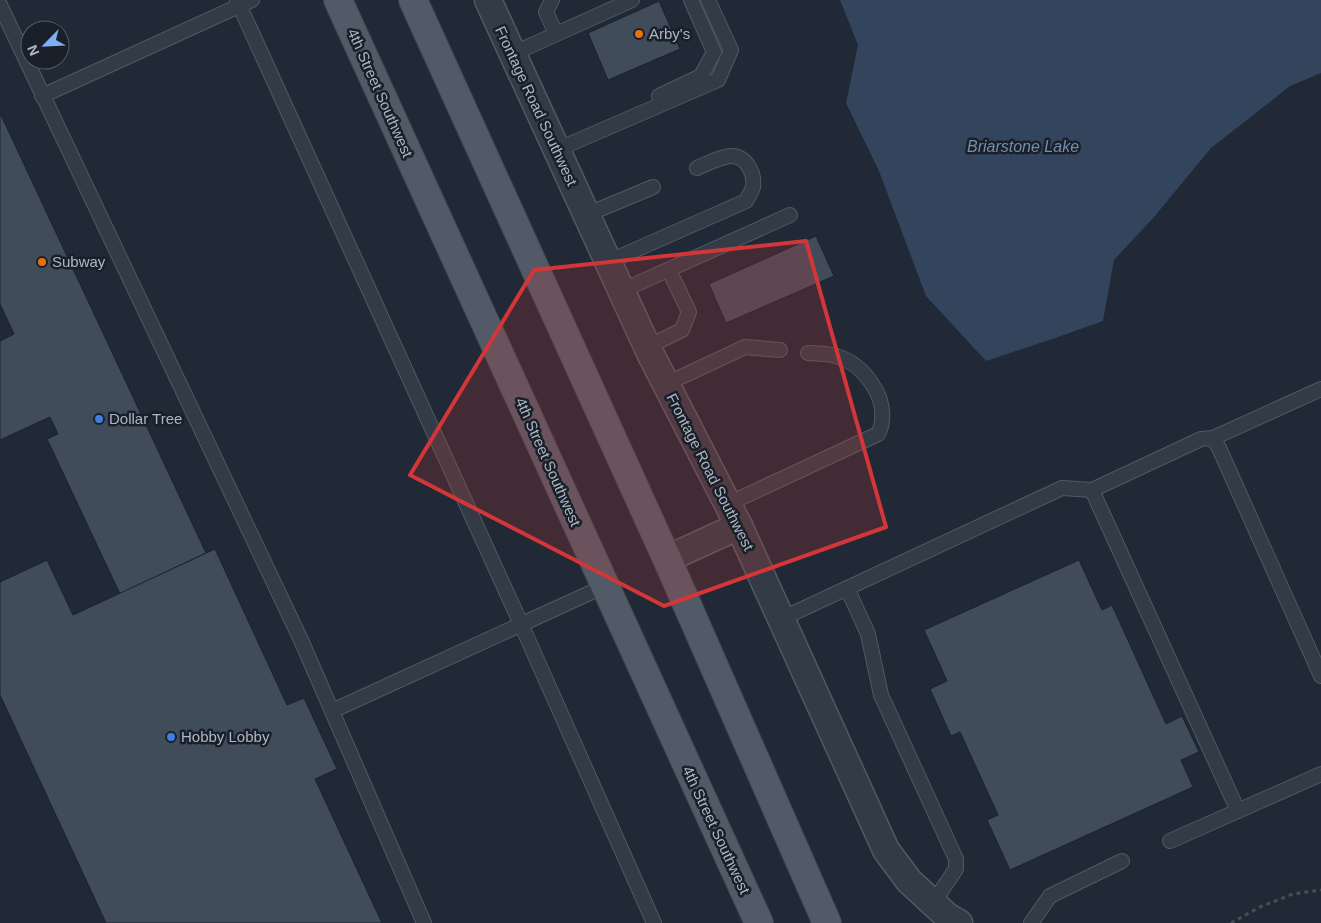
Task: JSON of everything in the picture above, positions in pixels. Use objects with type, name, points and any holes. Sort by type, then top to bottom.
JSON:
[{"type":"main road","name":"4th Street Southwest","points":[[338,0],[758,923]]},
{"type":"main road","points":[[413,0],[667,559],[827,923]]},
{"type":"street","name":"Frontage Road Southwest","points":[[488,0],[647,347],[733,515],[886,850],[909,882],[947,916],[959,923]]},
{"type":"street","points":[[667,559],[733,515]]},
{"type":"lane","points":[[552,0],[546,12],[556,34]]},
{"type":"lane","points":[[512,54],[632,0]]},
{"type":"lane","points":[[626,120],[624,116],[628,110],[701,76],[714,52],[691,0]]},
{"type":"lane","points":[[556,150],[718,80],[731,50],[708,0]]},
{"type":"lane","points":[[42,96],[242,2],[654,923]]},
{"type":"lane","points":[[0,5],[301,640],[424,923]]},
{"type":"lane","points":[[608,262],[746,201],[753,188],[751,171],[744,160],[732,156],[697,168]]},
{"type":"lane","points":[[586,215],[653,187]]},
{"type":"lane","points":[[621,291],[790,215]]},
{"type":"lane","points":[[647,347],[682,330],[689,312],[669,270]]},
{"type":"lane","points":[[666,384],[745,347],[780,350]]},
{"type":"lane","points":[[733,515],[878,434],[882,420],[882,406],[874,386],[861,370],[838,356],[808,353]]},
{"type":"lane","points":[[781,619],[1062,488],[1092,490],[1201,439],[1213,438],[1321,389]]},
{"type":"lane","points":[[1213,438],[1321,676]]},
{"type":"lane","points":[[1092,490],[1238,811]]},
{"type":"lane","points":[[332,711],[605,586]]},
{"type":"lane","points":[[847,588],[868,634],[881,696],[956,859],[956,869],[933,903]]},
{"type":"lane","points":[[1170,841],[1321,774]]},
{"type":"lane","points":[[1031,923],[1050,896],[1122,861]]},
{"type":"path","points":[[1231,923],[1293,894],[1321,890]]},
{"type":"highlighted area","points":[[806,241],[886,527],[664,606],[410,475],[534,270]]},
{"type":"water","name":"Briarstone Lake","points":[[840,0],[1321,0],[1321,73],[1290,86],[1211,148],[1154,217],[1114,260],[1103,321],[986,361],[926,296],[879,171],[846,103],[858,45]]},
{"type":"building","points":[[659,1],[680,49],[608,80],[588,33]]},
{"type":"building","points":[[0,113],[206,553],[120,594],[47,439],[58,434],[50,417],[0,440],[0,341],[14,334],[0,304]]},
{"type":"building","points":[[816,236],[834,276],[726,323],[709,284]]},
{"type":"building","name":"Hobby Lobby","points":[[215,549],[287,705],[304,698],[337,769],[315,779],[382,923],[106,923],[0,695],[0,582],[47,560],[73,615]]},
{"type":"building","points":[[1079,560],[1102,610],[1112,605],[1166,724],[1182,716],[1199,752],[1181,760],[1193,787],[1010,870],[987,820],[998,815],[960,732],[951,736],[930,689],[947,681],[924,630]]},
{"type":"place","name":"Arby's","points":[[639,34]]},
{"type":"place","name":"Subway","points":[[42,262]]},
{"type":"place","name":"Dollar Tree","points":[[99,419]]},
{"type":"place","name":"Hobby Lobby","points":[[171,737]]}]
